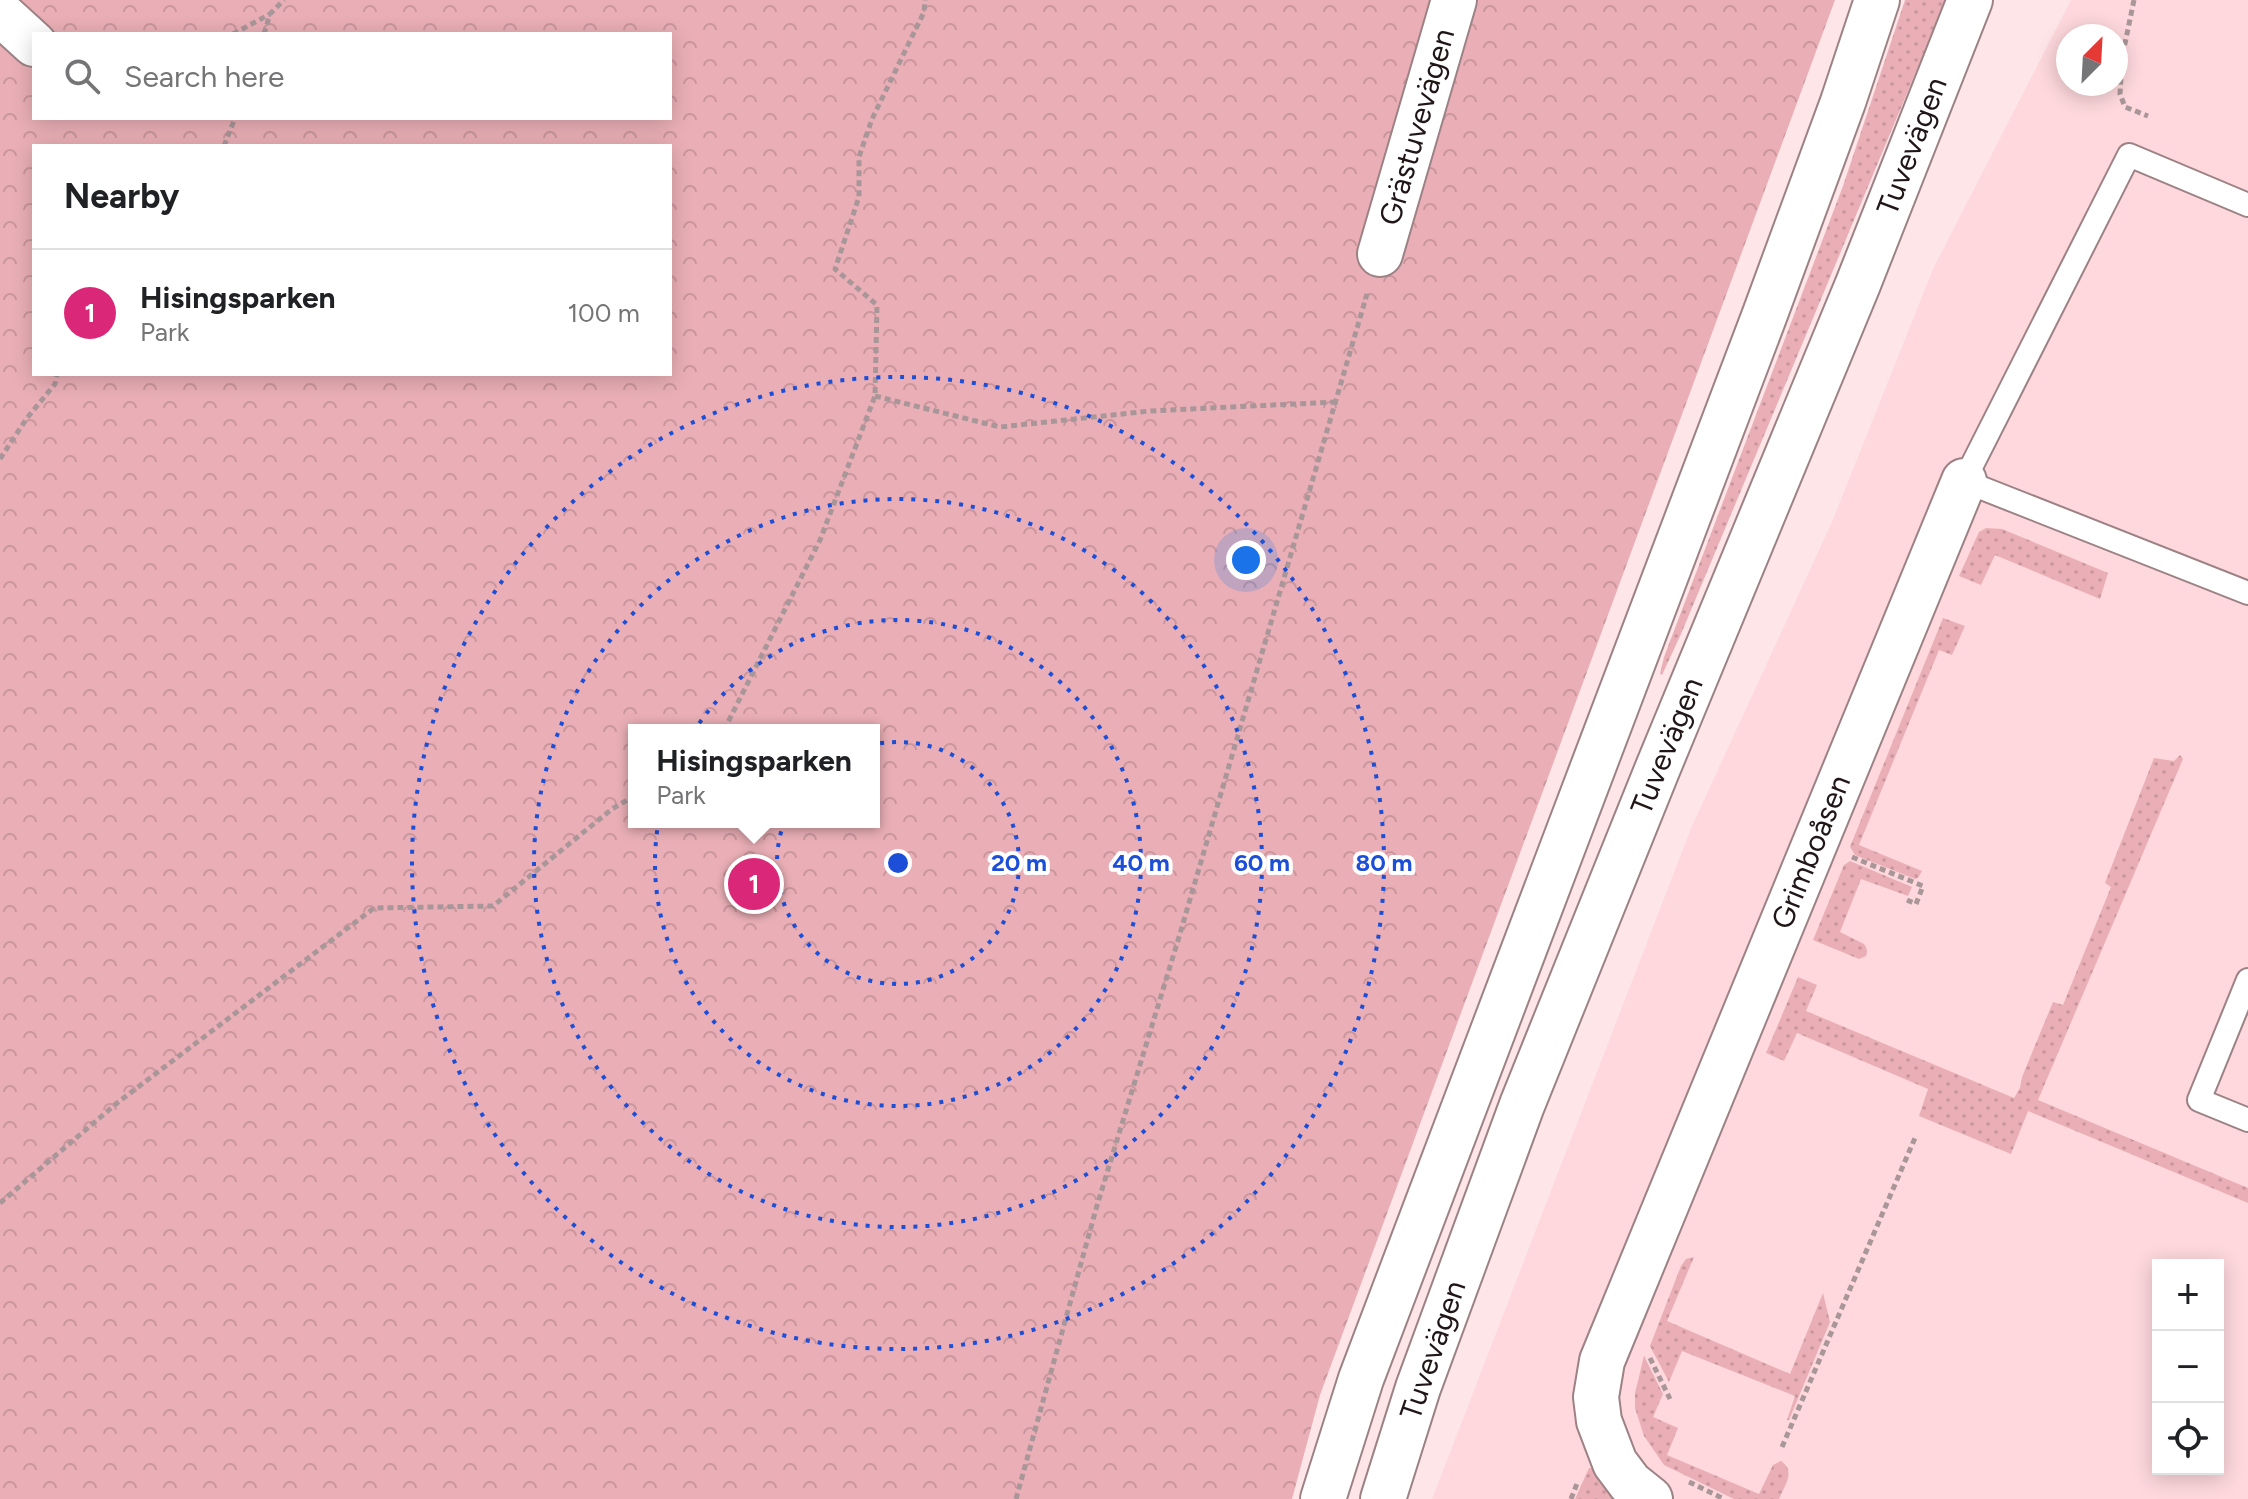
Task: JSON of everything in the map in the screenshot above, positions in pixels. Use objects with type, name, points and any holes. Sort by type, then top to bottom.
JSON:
[{"type":"main road","name":"Grästuvevägen","points":[[1380,254],[1454,0]]},
{"type":"main road","name":"Tuvevägen","points":[[1323,1499],[1361,1379],[1765,314],[1877,0]]},
{"type":"main road","name":"Tuvevägen","points":[[1383,1499],[1418,1388],[1522,1105],[1858,284],[1970,0]]},
{"type":"main road","points":[[0,13],[32,42]]},
{"type":"main road","name":"Grimboåsen","points":[[1650,1499],[1630,1483],[1615,1463],[1599,1421],[1596,1397],[1602,1361],[1964,481]]},
{"type":"lane","points":[[2248,205],[2129,155],[1964,481],[2248,593]]},
{"type":"lane","points":[[2248,980],[2199,1100],[2248,1120]]},
{"type":"path","points":[[237,32],[270,14],[284,0]]},
{"type":"path","points":[[727,724],[820,540],[875,396],[877,305],[835,269],[859,197],[859,157],[872,119],[924,12],[925,0]]},
{"type":"path","points":[[2134,0],[2122,58],[2120,94],[2125,107],[2148,116]]},
{"type":"path","points":[[265,32],[270,14]]},
{"type":"path","points":[[225,144],[234,120]]},
{"type":"path","points":[[1016,1499],[1096,1209],[1380,254]]},
{"type":"path","points":[[0,459],[27,418],[55,384],[57,376]]},
{"type":"path","points":[[875,396],[1000,427],[1150,411],[1335,402]]},
{"type":"path","points":[[0,1203],[117,1103],[374,908],[493,906],[612,809],[628,800]]},
{"type":"path","points":[[1844,854],[1923,886],[1916,904],[1907,900]]},
{"type":"path","points":[[1782,1447],[1915,1138]]},
{"type":"path","points":[[1644,1346],[1670,1399]]},
{"type":"shaded area","points":[[2071,0],[2248,0],[2248,1499],[1432,1499],[1692,826],[1832,522],[1933,269],[2056,29],[2056,96],[2128,96],[2128,24],[2059,24]]},
{"type":"green space","points":[[0,0],[1835,0],[1320,1395],[1292,1499],[0,1499]]},
{"type":"green space","points":[[1905,0],[1946,0],[1662,675],[1664,657],[1843,186]]},
{"type":"green space","points":[[1986,528],[2002,529],[2108,573],[2100,599],[1995,555],[1981,585],[1959,576],[1979,532]]},
{"type":"green space","points":[[1943,618],[1965,626],[1952,655],[1939,650],[1859,845],[1922,871],[1915,879],[1855,855],[1850,847]]},
{"type":"green space","points":[[2180,755],[2183,759],[2038,1100],[2248,1188],[2248,1203],[2028,1111],[2011,1154],[1919,1116],[1928,1089],[1797,1033],[1784,1061],[1766,1053],[1798,977],[1817,985],[1806,1011],[2014,1098],[2053,1002],[2063,1005],[2111,887],[2105,883],[2154,758],[2174,761]]},
{"type":"green space","points":[[1850,861],[1912,887],[1908,896],[1861,879],[1840,932],[1865,945],[1866,956],[1859,959],[1813,940],[1844,865]]},
{"type":"green space","points":[[1694,1257],[1667,1321],[1790,1374],[1823,1293],[1830,1322],[1789,1420],[1795,1396],[1682,1351],[1669,1382],[1650,1346],[1681,1266],[1686,1259]]},
{"type":"green space","points":[[1644,1356],[1663,1394],[1653,1417],[1678,1428],[1667,1455],[1759,1494],[1773,1465],[1781,1461],[1789,1474],[1779,1499],[1734,1499],[1664,1465],[1644,1436],[1635,1408],[1635,1393]]},
{"type":"green space","points":[[1589,1468],[1593,1468],[1617,1499],[1575,1499]]},
{"type":"place","name":"Hisingsparken","points":[[754,884]]}]
